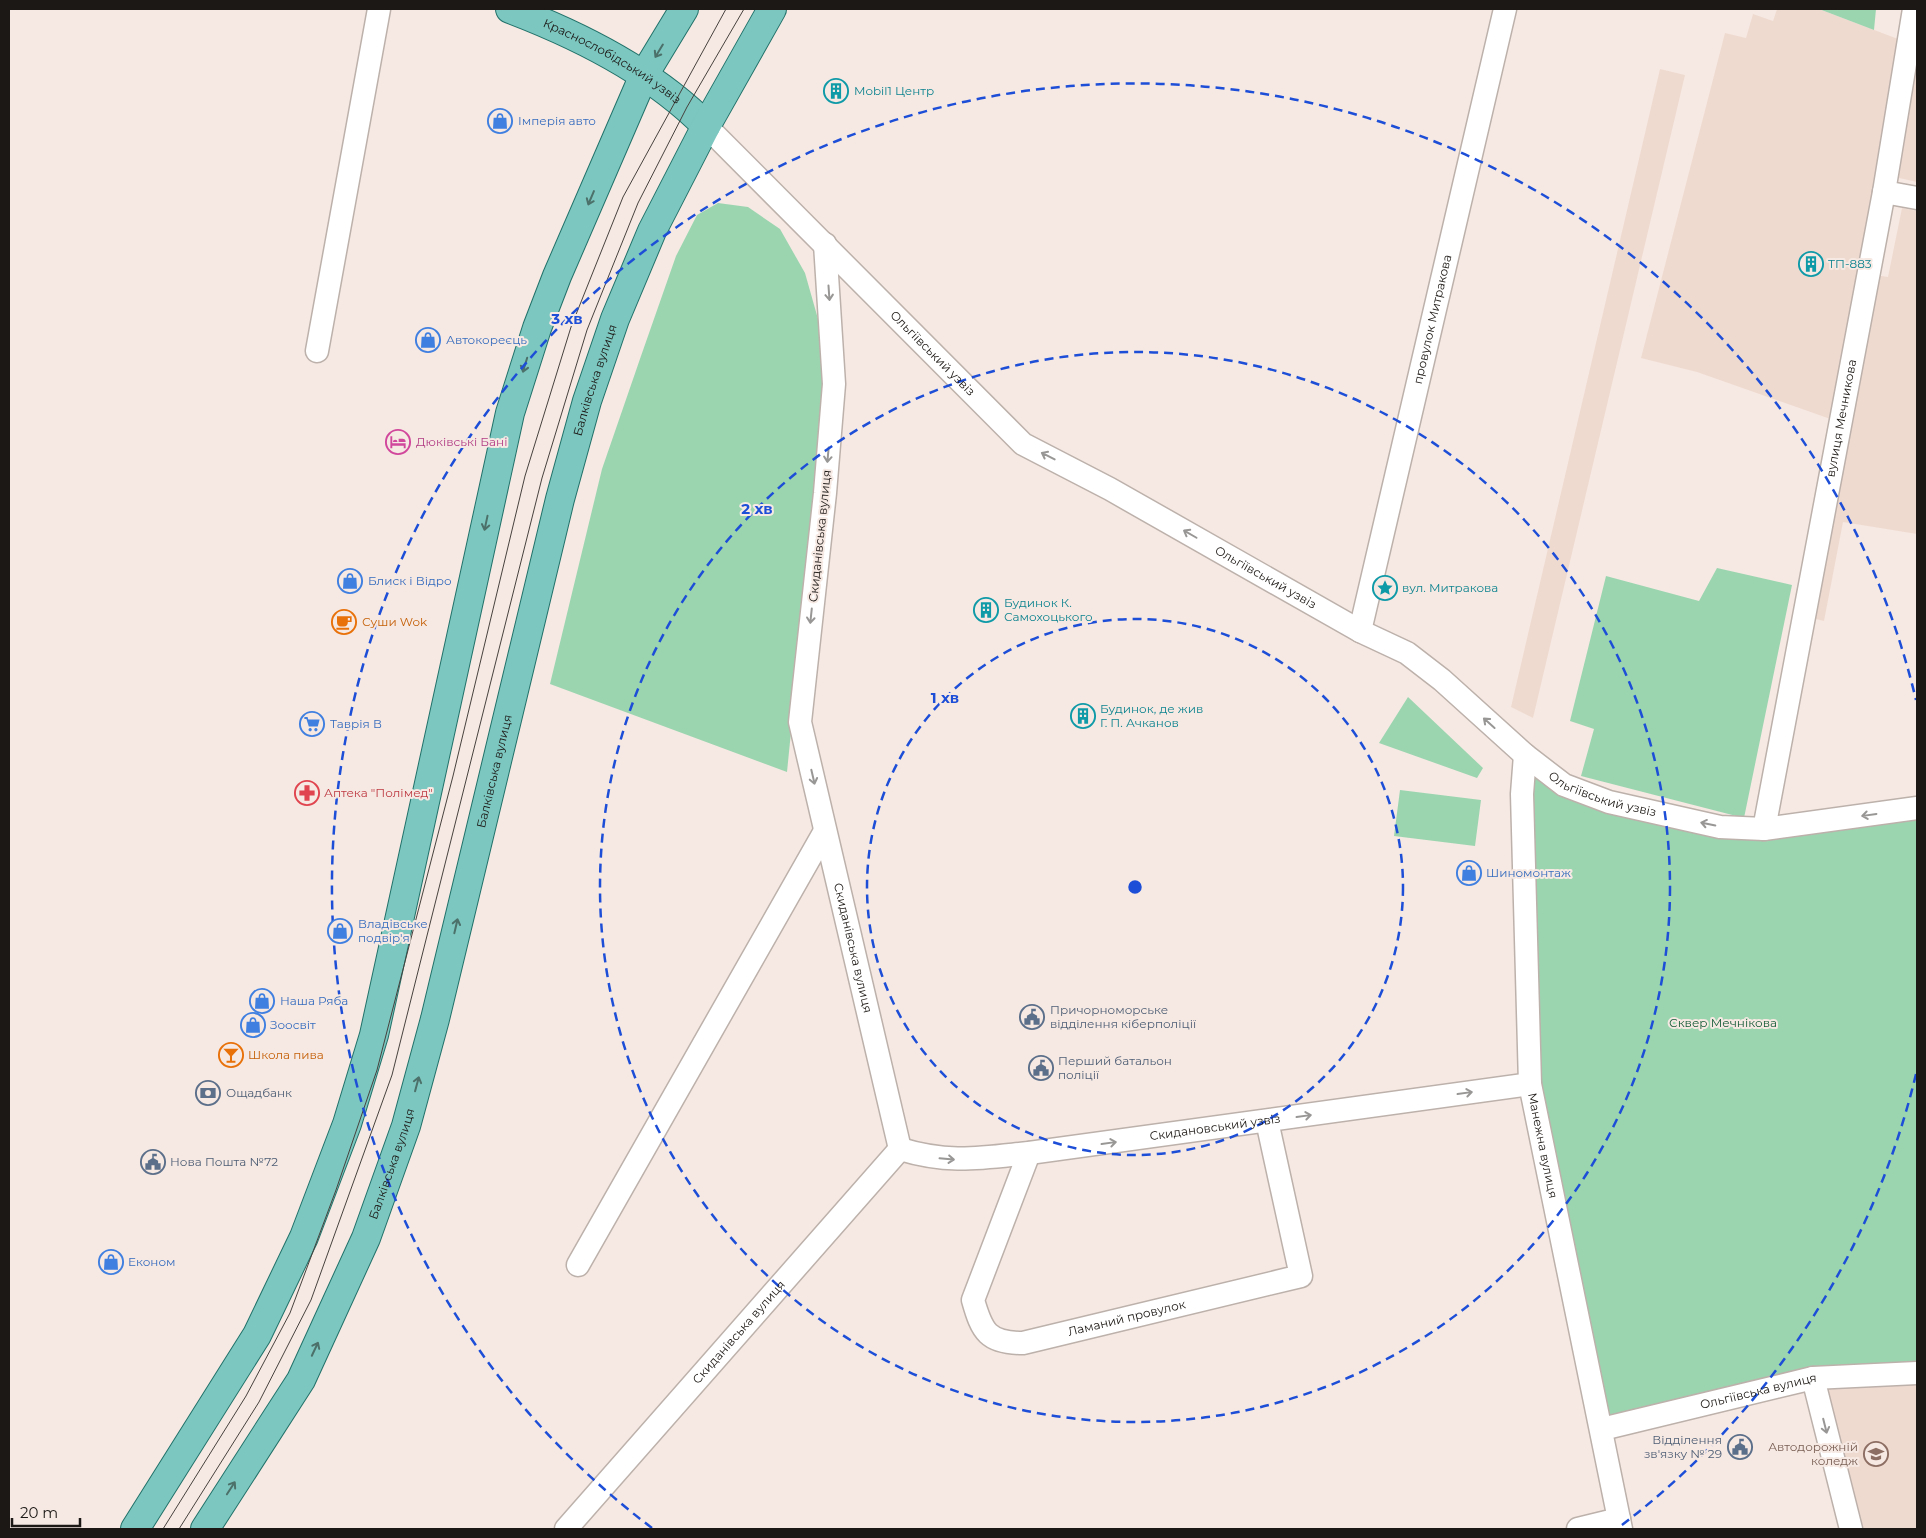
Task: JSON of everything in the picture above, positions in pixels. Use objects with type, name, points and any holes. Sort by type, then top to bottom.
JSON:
[{"type":"main road","name":"Краснослобідський узвіз","points":[[510,9],[590,44],[644,75],[687,107],[706,126]]},
{"type":"main road","points":[[135,1529],[256,1335],[304,1237],[347,1124],[374,1035],[510,413],[536,328],[644,75],[684,9]]},
{"type":"main road","name":"Балківська вулиця","points":[[204,1529],[301,1380],[370,1229],[406,1126],[434,1020],[560,499],[587,401],[615,319],[652,231],[706,126],[772,9]]},
{"type":"street","points":[[317,351],[379,9]]},
{"type":"street","name":"провулок Митракова","points":[[1360,631],[1505,9]]},
{"type":"street","name":"вулиця Мечникова","points":[[1764,829],[1884,192],[1914,9]]},
{"type":"street","name":"Ольгіївський узвіз","points":[[706,126],[826,244],[1023,444],[1110,489],[1360,631],[1407,653],[1442,680],[1525,755],[1564,785],[1609,802],[1720,827],[1764,829],[1917,808]]},
{"type":"street","points":[[1884,192],[1917,198]]},
{"type":"street","name":"Скиданівська вулиця","points":[[566,1529],[900,1149],[800,722],[834,384],[826,244]]},
{"type":"street","name":"Манежна вулиця","points":[[1525,755],[1522,794],[1530,1084],[1620,1524]]},
{"type":"street","points":[[578,1265],[825,832]]},
{"type":"street","name":"Скидановський узвіз","points":[[900,1149],[928,1158],[957,1160],[1029,1154],[1530,1084]]},
{"type":"street","name":"Ламаний провулок","points":[[1029,1154],[973,1300],[979,1321],[990,1338],[1006,1343],[1023,1343],[1301,1276],[1267,1121]]},
{"type":"street","name":"Ольгіївська вулиця","points":[[1602,1429],[1813,1378],[1917,1373]]},
{"type":"street","points":[[1813,1378],[1851,1529]]},
{"type":"street","points":[[1578,1529],[1620,1524]]},
{"type":"shaded area","points":[[1777,9],[1819,9],[1898,39],[1836,421],[1697,372],[1641,358],[1725,33],[1746,38],[1753,14],[1773,21]]},
{"type":"shaded area","points":[[1917,11],[1917,182],[1890,176]]},
{"type":"shaded area","points":[[1660,69],[1685,75],[1533,718],[1511,707]]},
{"type":"shaded area","points":[[1902,208],[1917,211],[1917,534],[1843,522],[1824,621],[1812,618],[1875,275],[1888,277]]},
{"type":"shaded area","name":"Автодорожній коледж","points":[[1917,1374],[1917,1529],[1853,1529],[1815,1380]]},
{"type":"green space","points":[[1819,9],[1876,9],[1874,30]]},
{"type":"green space","points":[[718,203],[748,207],[780,229],[805,273],[820,326],[826,383],[787,772],[550,684],[602,469],[641,356],[676,256],[697,215]]},
{"type":"green space","points":[[1717,568],[1792,585],[1744,818],[1581,776],[1594,729],[1570,721],[1606,576],[1699,601]]},
{"type":"green space","points":[[1408,697],[1483,768],[1477,778],[1379,743]]},
{"type":"green space","name":"Сквер Мечнікова","points":[[1525,755],[1550,776],[1720,827],[1917,808],[1917,1373],[1813,1378],[1602,1429],[1530,1084]]},
{"type":"green space","points":[[1400,790],[1481,800],[1475,846],[1394,836]]},
{"type":"tram line","points":[[163,1529],[246,1396],[290,1313],[336,1190],[377,1070],[453,776],[525,476],[571,327],[623,197],[726,9]]},
{"type":"tram line","points":[[179,1529],[259,1402],[311,1300],[392,1075],[542,478],[587,330],[638,203],[687,107],[744,9]]},
{"type":"place","name":"Mobil1 Центр","points":[[836,91]]},
{"type":"place","name":"Імперія авто","points":[[500,121]]},
{"type":"place","name":"ТП-883","points":[[1811,264]]},
{"type":"place","name":"Автокореєць","points":[[428,340]]},
{"type":"place","name":"Дюківські Бані","points":[[398,442]]},
{"type":"place","name":"Блиск і Відро","points":[[350,581]]},
{"type":"place","name":"вул. Митракова","points":[[1385,588]]},
{"type":"place","name":"Будинок К. Самохоцького","points":[[986,610]]},
{"type":"place","name":"Суши Wok","points":[[344,622]]},
{"type":"place","name":"Будинок, де жив Г. П. Ачканов","points":[[1083,716]]},
{"type":"place","name":"Таврія В","points":[[312,724]]},
{"type":"place","name":"Аптека \"Полімед\"","points":[[307,793]]},
{"type":"place","name":"Шиномонтаж","points":[[1469,873]]},
{"type":"place","name":"Владiвське подвiр'я","points":[[340,931]]},
{"type":"place","name":"Наша Ряба","points":[[262,1001]]},
{"type":"place","name":"Причорноморське відділення кіберполіції","points":[[1032,1017]]},
{"type":"place","name":"Зоосвіт","points":[[253,1025]]},
{"type":"place","name":"Школа пива","points":[[231,1055]]},
{"type":"place","name":"Перший батальон поліції","points":[[1041,1068]]},
{"type":"place","name":"Ощадбанк","points":[[208,1093]]},
{"type":"place","name":"Нова Пошта №72","points":[[153,1162]]},
{"type":"place","name":"Економ","points":[[111,1262]]},
{"type":"place","name":"Відділення зв'язку № 29","points":[[1740,1447]]},
{"type":"place","name":"Автодорожній коледж","points":[[1876,1454]]}]
